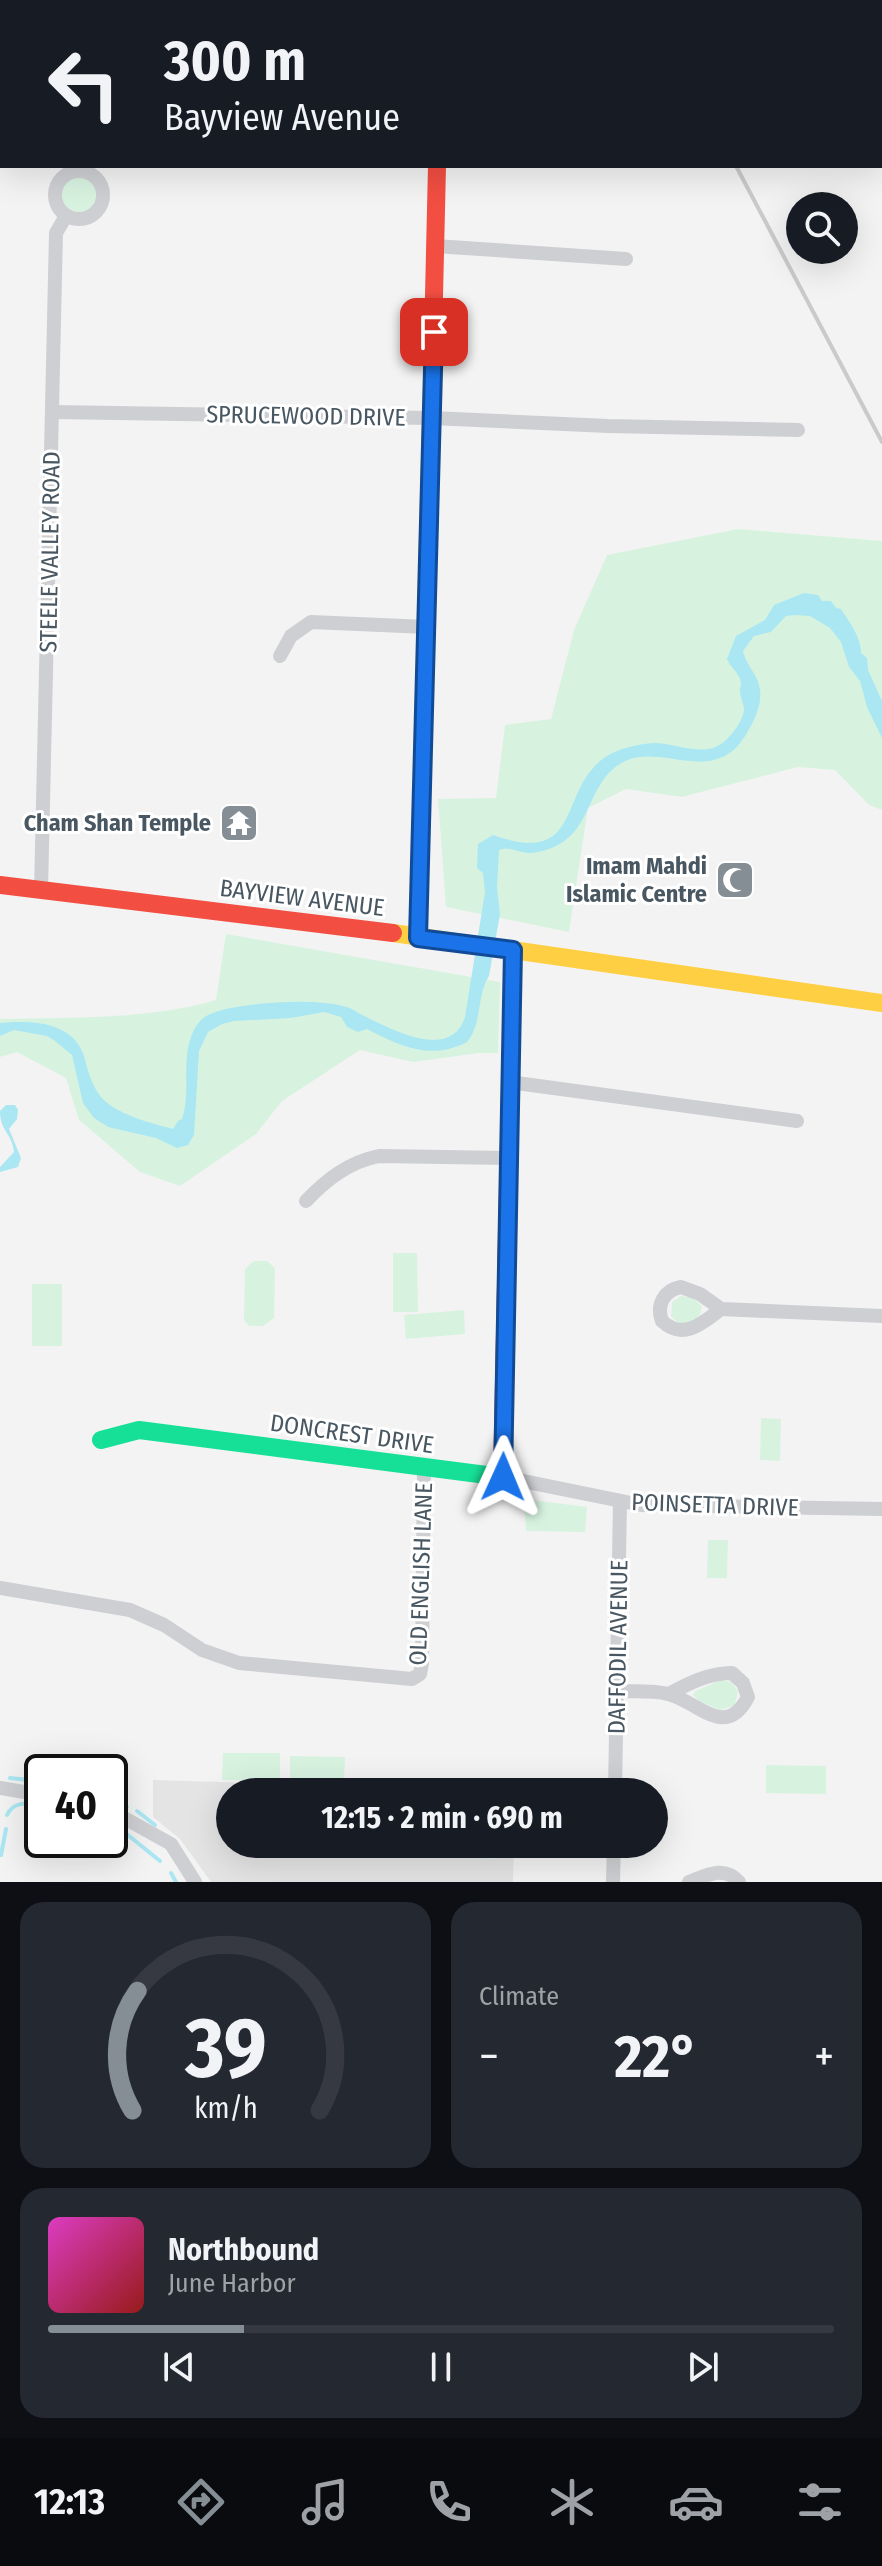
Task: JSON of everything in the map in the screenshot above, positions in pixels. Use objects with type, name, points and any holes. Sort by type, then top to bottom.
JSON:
[{"type":"street","points":[[418,938],[437,168]]},
{"type":"street","name":"STEELE VALLEY ROAD","points":[[41,891],[56,233],[66,216]]},
{"type":"street","points":[[435,246],[626,259]]},
{"type":"street","name":"SPRUCEWOOD DRIVE","points":[[54,412],[432,418],[798,430]]},
{"type":"street","points":[[280,656],[291,636],[311,622],[427,627]]},
{"type":"street","name":"BAYVIEW AVENUE","points":[[0,885],[508,950],[882,1003]]},
{"type":"street","points":[[503,1477],[508,950]]},
{"type":"street","points":[[509,1082],[797,1121]]},
{"type":"street","points":[[306,1201],[350,1165],[379,1156],[508,1158]]},
{"type":"street","points":[[721,1309],[882,1316]]},
{"type":"street","name":"DONCREST DRIVE","points":[[101,1440],[139,1430],[503,1477]]},
{"type":"street","name":"OLD ENGLISH LANE","points":[[0,1588],[130,1610],[164,1625],[202,1650],[239,1663],[412,1679],[420,1674],[422,1663],[424,1468]]},
{"type":"street","name":"POINSETTA DRIVE","points":[[503,1477],[641,1505],[882,1509]]},
{"type":"street","name":"DAFFODIL AVENUE","points":[[615,1778],[620,1501]]},
{"type":"street","points":[[617,1691],[669,1694],[722,1718],[741,1710],[748,1697],[743,1683],[732,1673],[719,1673],[669,1694]]},
{"type":"street","points":[[0,1789],[24,1792]]},
{"type":"street","points":[[128,1820],[171,1844],[195,1882]]},
{"type":"street","points":[[613,1882],[614,1858]]},
{"type":"street","points":[[689,1882],[721,1871],[730,1873],[739,1882]]},
{"type":"shaded area","points":[[153,1780],[216,1782],[216,1858],[514,1858],[513,1882],[211,1882],[180,1839],[153,1817]]},
{"type":"green space","points":[[79,178],[91,183],[96,195],[91,207],[79,212],[67,207],[62,195],[67,183]]},
{"type":"green space","points":[[738,529],[882,541],[882,810],[869,805],[835,770],[798,767],[682,797],[626,789],[588,808],[569,932],[446,907],[438,799],[496,798],[505,725],[551,719],[574,630],[607,555]]},
{"type":"green space","points":[[226,934],[500,982],[498,1053],[413,1062],[360,1050],[282,1101],[256,1134],[180,1186],[140,1172],[79,1120],[66,1078],[17,1052],[0,1057],[0,1019],[136,1014],[216,1000]]},
{"type":"green space","points":[[393,1253],[417,1253],[418,1312],[393,1312]]},
{"type":"green space","points":[[254,1261],[267,1261],[275,1268],[274,1318],[263,1326],[249,1326],[244,1320],[245,1269]]},
{"type":"green space","points":[[32,1284],[62,1284],[62,1346],[32,1346]]},
{"type":"green space","points":[[681,1296],[694,1298],[702,1307],[700,1315],[686,1323],[678,1322],[671,1316],[672,1302]]},
{"type":"green space","points":[[464,1310],[465,1334],[406,1339],[404,1315]]},
{"type":"green space","points":[[761,1418],[781,1419],[780,1461],[760,1460]]},
{"type":"green space","points":[[524,1499],[587,1507],[585,1532],[526,1531]]},
{"type":"green space","points":[[708,1540],[728,1540],[727,1578],[707,1578]]},
{"type":"green space","points":[[722,1680],[731,1682],[738,1691],[735,1705],[720,1710],[693,1695],[695,1691]]},
{"type":"green space","points":[[223,1753],[280,1753],[280,1778],[222,1778]]},
{"type":"green space","points":[[290,1756],[345,1757],[344,1778],[290,1778]]},
{"type":"green space","points":[[766,1765],[826,1766],[826,1794],[766,1793]]},
{"type":"water","points":[[804,593],[818,595],[822,601],[831,601],[841,609],[854,630],[882,701],[882,738],[867,707],[860,681],[849,667],[841,642],[830,628],[810,616],[794,615],[786,616],[771,632],[754,636],[743,651],[759,685],[760,701],[751,726],[735,748],[721,758],[706,761],[640,757],[625,761],[604,779],[578,827],[569,837],[554,847],[536,852],[499,850],[497,888],[500,914],[489,976],[472,1035],[467,1042],[441,1050],[416,1049],[367,1029],[358,1032],[347,1027],[341,1017],[324,1012],[222,1024],[208,1032],[199,1051],[194,1135],[188,1145],[177,1148],[156,1138],[108,1127],[94,1118],[83,1103],[72,1055],[55,1041],[47,1036],[14,1030],[0,1036],[0,1023],[37,1023],[61,1029],[79,1044],[94,1086],[105,1101],[128,1115],[173,1129],[182,1119],[185,1108],[190,1039],[202,1019],[221,1010],[285,1002],[330,1003],[347,1007],[416,1038],[446,1038],[457,1031],[465,1017],[485,892],[483,873],[477,868],[478,844],[493,835],[523,842],[543,841],[556,833],[566,820],[591,770],[617,751],[654,743],[700,750],[725,741],[737,727],[744,710],[740,679],[727,659],[736,636],[765,620],[774,605]]},
{"type":"water","points":[[6,1105],[15,1105],[18,1110],[17,1119],[9,1129],[21,1158],[18,1167],[0,1172],[0,1167],[14,1152],[1,1118],[0,1111]]},
{"type":"waterway","points":[[10,1778],[24,1780]]},
{"type":"waterway","points":[[7,1815],[13,1807],[24,1803]]},
{"type":"waterway","points":[[137,1811],[155,1825]]},
{"type":"waterway","points":[[1,1855],[6,1829]]},
{"type":"waterway","points":[[128,1835],[160,1861]]},
{"type":"waterway","points":[[171,1873],[176,1882]]},
{"type":"railway","points":[[737,168],[882,442]]},
{"type":"traffic: fast","points":[[101,1440],[139,1430],[502,1477]]},
{"type":"traffic: slow","points":[[418,938],[433,339]]},
{"type":"traffic: slow","points":[[393,933],[882,1003]]},
{"type":"traffic: jam","points":[[433,339],[437,168]]},
{"type":"traffic: jam","points":[[0,885],[393,933]]},
{"type":"traffic: jam","points":[[502,1477],[513,950]]},
{"type":"place","name":"Cham Shan Temple","points":[[239,823]]},
{"type":"place","name":"Imam Mahdi Islamic Centre","points":[[735,880]]},
{"type":"route","points":[[434,332],[418,938],[513,950],[503,1477]]}]
